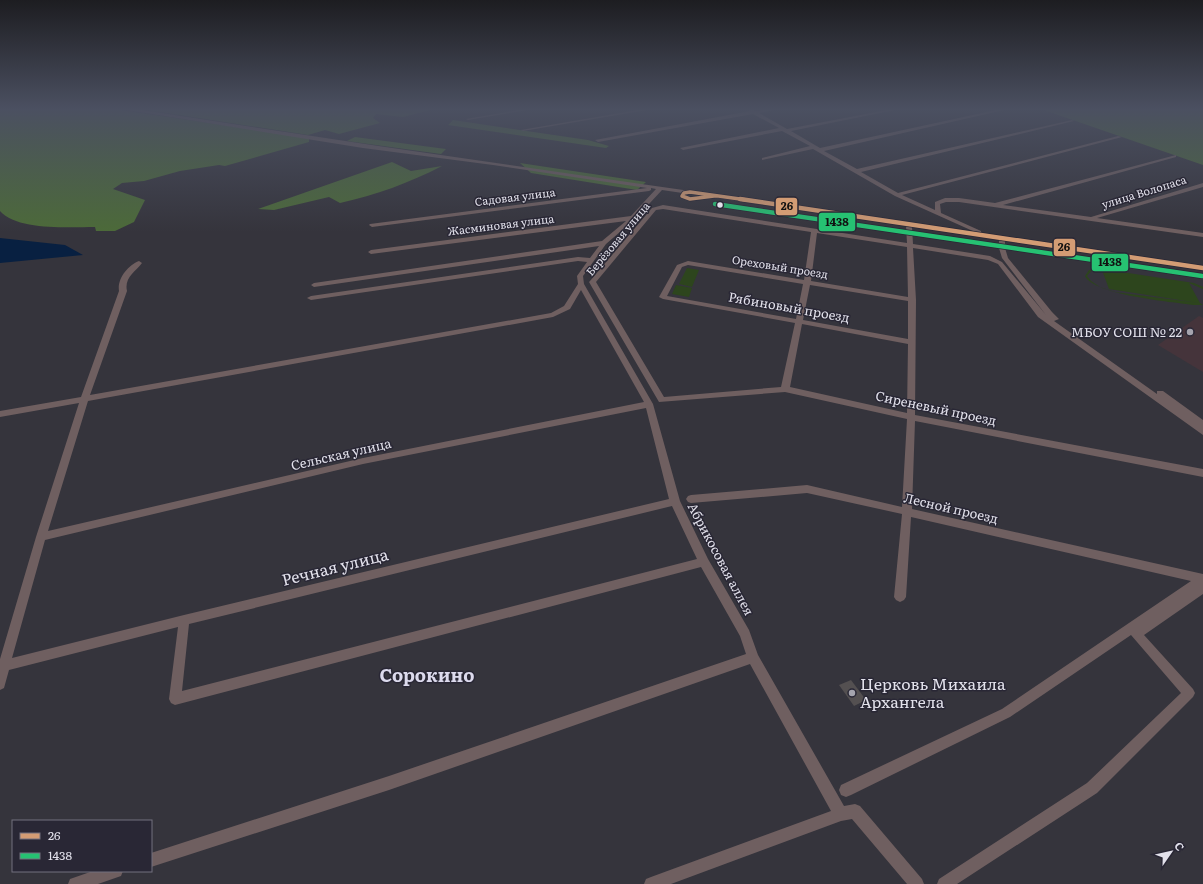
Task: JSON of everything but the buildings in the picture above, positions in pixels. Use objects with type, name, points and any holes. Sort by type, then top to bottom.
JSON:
[{"type":"street","points":[[386,149],[1203,268]]},
{"type":"street","points":[[764,159],[801,149]]},
{"type":"street","points":[[856,171],[950,149]]},
{"type":"street","points":[[897,195],[1073,149]]},
{"type":"street","points":[[820,150],[897,195],[990,237]]},
{"type":"street","points":[[993,205],[1174,156]]},
{"type":"street","name":"улица Волопаса","points":[[1090,218],[1203,185]]},
{"type":"street","points":[[0,414],[553,315],[567,307],[581,284],[580,276],[590,260],[604,243],[633,218],[660,188]]},
{"type":"street","name":"Садовая улица","points":[[372,225],[660,188]]},
{"type":"street","points":[[938,213],[937,203],[945,200],[1090,218],[1203,235]]},
{"type":"street","name":"Берёзовая улица","points":[[662,400],[592,282],[654,210],[663,207],[671,207],[990,258],[1000,263],[1041,315],[1203,432]]},
{"type":"street","name":"Жасминовая улица","points":[[371,252],[633,218]]},
{"type":"street","points":[[900,597],[908,512],[911,417],[912,300],[909,225]]},
{"type":"street","points":[[1189,233],[1203,229]]},
{"type":"street","points":[[785,389],[807,282],[814,231]]},
{"type":"street","points":[[1002,239],[1002,248],[1006,258],[1049,314],[1203,424]]},
{"type":"street","points":[[314,285],[604,243]]},
{"type":"street","points":[[311,298],[578,259],[590,260]]},
{"type":"street","points":[[0,684],[41,537],[84,400],[123,292],[122,288],[126,275],[139,263]]},
{"type":"street","name":"Ореховый проезд","points":[[663,297],[679,266],[688,263],[912,300]]},
{"type":"street","name":"Абрикосовая аллея","points":[[581,284],[649,404],[675,502],[704,562],[745,634],[753,657],[841,814]]},
{"type":"street","name":"Рябиновый проезд","points":[[663,297],[912,342]]},
{"type":"street","name":"Сиреневый проезд","points":[[662,400],[785,389],[911,417],[1203,474]]},
{"type":"street","name":"Сельская улица","points":[[41,537],[363,461],[649,404]]},
{"type":"street","name":"Лесной проезд","points":[[691,499],[806,489],[1203,579]]},
{"type":"street","name":"Речная улица","points":[[4,666],[184,620],[675,502]]},
{"type":"street","points":[[184,620],[175,699],[704,562]]},
{"type":"street","points":[[846,790],[1006,712],[1203,579]]},
{"type":"street","points":[[944,884],[1092,788],[1189,692],[1136,634],[1203,588]]},
{"type":"street","points":[[152,860],[388,783],[753,657]]},
{"type":"street","points":[[651,884],[841,814],[855,811],[917,884]]},
{"type":"street","points":[[75,884],[113,872]]},
{"type":"shaded area","name":"МБОУ СОШ № 22","points":[[1199,316],[1203,318],[1203,372],[1158,345]]},
{"type":"green space","points":[[0,149],[284,149],[225,166],[219,165],[180,171],[144,181],[122,183],[113,189],[145,200],[134,222],[115,231],[96,231],[95,227],[31,225],[19,222],[0,211]]},
{"type":"green space","points":[[407,149],[446,149],[441,154]]},
{"type":"green space","points":[[1157,149],[1203,149],[1203,165]]},
{"type":"green space","points":[[392,162],[411,171],[442,166],[392,188],[340,203],[329,197],[274,210],[258,209]]},
{"type":"green space","points":[[520,163],[646,182],[637,190],[531,173]]},
{"type":"green space","points":[[687,268],[699,270],[692,287],[679,284]]},
{"type":"green space","points":[[1102,269],[1194,283],[1203,287],[1203,289],[1189,283],[1200,303],[1203,305],[1152,300],[1118,293],[1115,292],[1199,303],[1109,289],[1102,270],[1091,271],[1087,276],[1091,281],[1099,286],[1091,283],[1085,276],[1089,270]]},
{"type":"green space","points":[[676,285],[692,288],[689,297],[672,294]]},
{"type":"water","points":[[0,238],[65,245],[83,255],[0,263]]},
{"type":"transit line","name":"26","points":[[714,196],[690,199],[682,196],[684,193],[690,192],[1203,268]]},
{"type":"transit line","name":"1438","points":[[715,204],[1202,276]]},
{"type":"place","name":"МБОУ СОШ № 22","points":[[1190,332]]},
{"type":"place","name":"Церковь Михаила Архангела","points":[[852,693]]},
{"type":"district","name":"Сорокино","points":[[427,676]]}]
